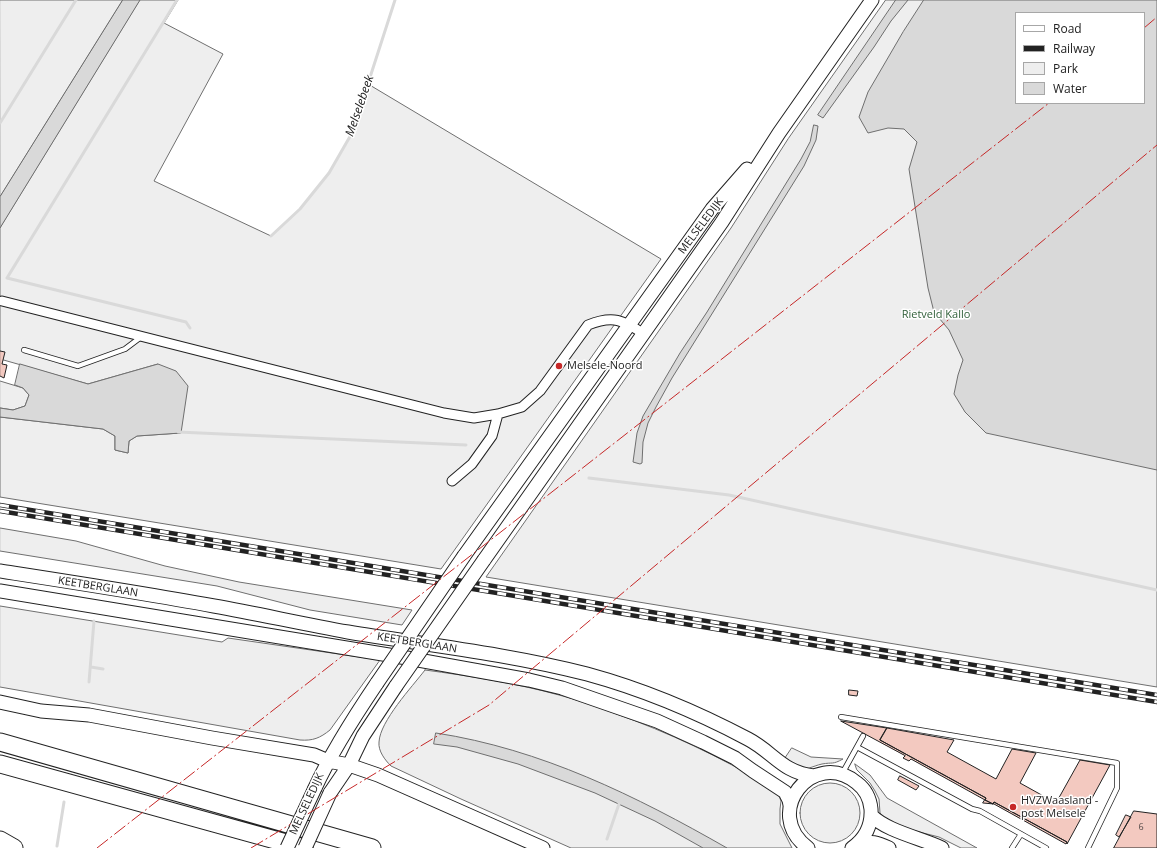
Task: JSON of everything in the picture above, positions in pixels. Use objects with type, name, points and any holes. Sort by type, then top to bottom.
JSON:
[{"type":"highway","points":[[0,742],[372,848]]},
{"type":"highway","points":[[0,764],[305,848]]},
{"type":"highway","points":[[0,840],[14,848]]},
{"type":"main road","name":"MELSELEDIJK","points":[[305,848],[330,793],[349,765],[363,736],[396,686],[722,222],[779,133],[872,0]]},
{"type":"main road","name":"MELSELEDIJK","points":[[287,848],[328,761],[351,721],[464,556],[712,209],[779,133]]},
{"type":"main road","name":"KEETBERGLAAN","points":[[0,571],[211,606],[363,634],[513,658],[587,674],[655,697],[718,724],[751,741],[798,774],[814,776]]},
{"type":"main road","name":"KEETBERGLAAN","points":[[0,591],[407,658],[529,680],[562,688],[657,721],[716,748],[735,758],[784,792],[788,796],[790,805]]},
{"type":"main road","points":[[0,702],[41,711],[89,715],[197,736],[314,755],[328,761],[349,765],[378,775],[543,848]]},
{"type":"main road","points":[[356,749],[362,758],[378,775]]},
{"type":"main road","points":[[328,761],[333,771],[330,793]]},
{"type":"main road","points":[[804,846],[795,835],[791,826],[789,815],[790,805],[793,796],[806,781],[823,773],[842,774],[852,779],[867,794],[870,804],[870,826],[855,846]]},
{"type":"main road","points":[[871,815],[889,827],[942,848]]},
{"type":"main road","points":[[855,846],[870,841],[879,843],[889,848]]},
{"type":"street","points":[[2,301],[444,413],[474,418],[498,414],[522,407],[540,391],[588,325],[601,320],[612,320],[629,324],[644,334]]},
{"type":"street","points":[[452,481],[472,464],[492,436],[498,414]]},
{"type":"lane","points":[[24,350],[78,366],[125,349],[143,336]]},
{"type":"lane","points":[[841,717],[1116,763],[1117,788],[1088,848]]},
{"type":"lane","points":[[842,774],[863,736]]},
{"type":"lane","points":[[857,746],[1046,848]]},
{"type":"lane","points":[[1012,848],[1021,834]]},
{"type":"green space","points":[[0,0],[123,0],[0,197]]},
{"type":"green space","points":[[140,0],[178,0],[164,23],[223,54],[154,181],[271,236],[300,209],[329,173],[352,133],[368,84],[661,259],[441,569],[0,497],[0,417],[103,429],[115,436],[115,450],[128,453],[129,441],[137,436],[180,433],[158,364],[88,384],[0,359],[0,228]]},
{"type":"green space","name":"Rietveld Kallo","points":[[886,0],[1157,0],[1157,687],[486,577],[731,228],[788,139]]},
{"type":"green space","points":[[0,381],[23,388],[29,395],[25,406],[13,410],[0,408]]},
{"type":"green space","points":[[0,528],[76,541],[165,566],[239,582],[412,610],[402,625],[310,610],[217,586],[0,551]]},
{"type":"green space","points":[[0,606],[222,642],[228,638],[380,660],[330,730],[316,738],[300,740],[0,687]]},
{"type":"green space","points":[[425,670],[509,683],[566,697],[635,721],[694,746],[770,786],[779,796],[781,801],[780,824],[792,848],[571,848],[391,766],[384,758],[380,749],[379,742],[381,734],[391,714]]},
{"type":"green space","points":[[792,748],[811,757],[843,759],[834,763],[802,768],[784,760]]},
{"type":"green space","points":[[855,764],[870,775],[887,798],[977,848],[961,848],[939,837],[903,828],[885,819],[880,813],[879,799],[875,791],[870,783],[857,770]]},
{"type":"green space","points":[[830,783],[847,788],[855,796],[860,813],[855,830],[847,838],[830,843],[813,838],[805,830],[800,813],[805,796],[813,788]]},
{"type":"water","points":[[123,0],[140,0],[0,228],[0,197]]},
{"type":"water","points":[[896,0],[908,0],[891,21],[823,118],[818,115]]},
{"type":"water","points":[[924,0],[1157,0],[1157,470],[986,433],[965,412],[954,394],[963,360],[949,330],[934,312],[928,288],[909,169],[917,142],[904,129],[888,128],[868,133],[859,117],[868,92],[903,32]]},
{"type":"water","points":[[814,125],[818,126],[816,140],[804,166],[672,378],[656,407],[648,423],[643,442],[642,463],[640,464],[633,462],[637,433],[643,416],[680,353],[707,312],[801,159],[810,142]]},
{"type":"water","points":[[20,364],[88,384],[158,364],[176,371],[188,386],[181,433],[137,436],[129,441],[128,453],[115,450],[115,436],[103,429],[0,417],[0,408],[13,410],[25,406],[29,395],[23,388],[15,385]]},
{"type":"water","points":[[436,733],[475,740],[513,750],[587,777],[658,810],[727,848],[703,848],[655,821],[595,793],[518,764],[457,747],[434,744]]},
{"type":"building","points":[[0,351],[5,352],[2,364],[7,365],[4,378],[0,376]]},
{"type":"building","points":[[849,690],[858,691],[857,696],[849,695]]},
{"type":"building","points":[[841,721],[887,728],[880,740],[986,798],[985,800],[911,759],[909,761],[903,758],[905,756]]},
{"type":"building","points":[[887,728],[954,740],[947,752],[996,779],[1012,749],[1036,753],[1020,783],[1056,803],[1080,760],[1110,765],[1067,844],[1067,842],[994,802],[993,804],[985,800],[986,798],[880,740]]},
{"type":"building","points":[[900,776],[919,786],[916,790],[898,780]]},
{"type":"building","points":[[985,800],[993,804],[983,803]]},
{"type":"building","points":[[994,802],[1067,842],[1066,844],[994,804]]},
{"type":"building","points":[[1134,811],[1157,814],[1157,848],[1114,848]]},
{"type":"building","points":[[1126,815],[1131,817],[1119,837],[1116,835]]},
{"type":"waterway","points":[[0,123],[76,0]]},
{"type":"waterway","points":[[177,0],[7,278],[186,322],[190,328]]},
{"type":"waterway","name":"Melselebeek","points":[[271,236],[300,209],[329,173],[352,133],[395,0]]},
{"type":"waterway","points":[[178,432],[466,445]]},
{"type":"waterway","points":[[589,478],[729,495],[1157,590]]},
{"type":"waterway","name":"Melselebeek","points":[[89,682],[94,621]]},
{"type":"waterway","points":[[91,667],[103,669]]},
{"type":"waterway","points":[[607,839],[620,801]]},
{"type":"waterway","name":"Melselebeek","points":[[57,846],[64,802]]},
{"type":"railway","points":[[0,505],[1157,695]]},
{"type":"railway","points":[[0,511],[1157,702]]},
{"type":"power","points":[[1145,27],[1157,17]]},
{"type":"power","points":[[97,848],[1048,104]]},
{"type":"power","points":[[251,848],[489,705],[1157,145]]},
{"type":"place","name":"Melsele-Noord","points":[[559,366]]},
{"type":"place","name":"HVZWaasland - post Melsele","points":[[1013,807]]}]
